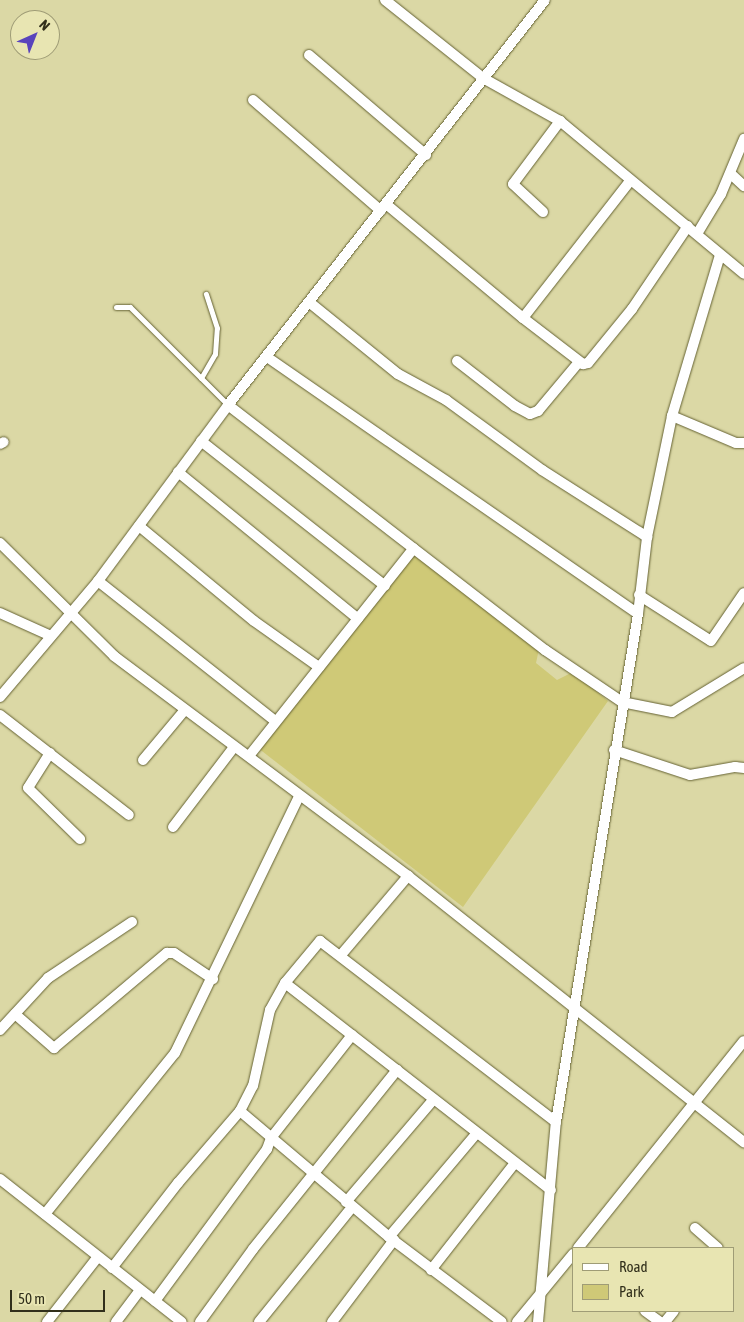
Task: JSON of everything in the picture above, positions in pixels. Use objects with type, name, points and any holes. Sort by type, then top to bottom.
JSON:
[{"type":"street","points":[[385,0],[483,78],[560,121],[744,274]]},
{"type":"street","points":[[0,697],[69,613],[98,581],[228,405],[426,155],[483,78],[545,0]]},
{"type":"street","points":[[309,55],[426,155]]},
{"type":"street","points":[[253,100],[383,208],[579,362],[588,363],[614,333],[688,226]]},
{"type":"street","points":[[544,212],[513,184],[560,121]]},
{"type":"street","points":[[697,234],[731,174],[744,139]]},
{"type":"street","points":[[731,174],[744,186]]},
{"type":"street","points":[[522,318],[630,181]]},
{"type":"street","points":[[538,1322],[556,1122],[576,1011],[614,750],[638,614],[647,537],[672,416],[720,255]]},
{"type":"street","points":[[309,302],[398,374],[446,400],[542,470],[647,537]]},
{"type":"street","points":[[267,357],[638,614]]},
{"type":"street","points":[[457,361],[515,406],[530,414],[538,411],[579,362]]},
{"type":"street","points":[[228,405],[545,650],[622,702],[669,713],[744,668]]},
{"type":"street","points":[[672,416],[736,443],[744,443]]},
{"type":"street","points":[[201,441],[385,586]]},
{"type":"street","points":[[178,472],[358,619]]},
{"type":"street","points":[[139,526],[261,627],[318,667]]},
{"type":"street","points":[[0,543],[114,656],[184,711],[249,756],[299,796],[408,876],[576,1011],[744,1142]]},
{"type":"street","points":[[249,756],[414,548]]},
{"type":"street","points":[[98,581],[275,721]]},
{"type":"street","points":[[640,595],[711,641],[744,594]]},
{"type":"street","points":[[0,613],[51,636]]},
{"type":"street","points":[[143,760],[184,711]]},
{"type":"street","points":[[0,715],[130,815]]},
{"type":"street","points":[[173,827],[234,747]]},
{"type":"street","points":[[614,750],[690,775],[735,766],[744,768]]},
{"type":"street","points":[[50,753],[28,788],[80,839]]},
{"type":"street","points":[[45,1214],[170,1061],[212,979],[299,796]]},
{"type":"street","points":[[341,955],[408,876]]},
{"type":"street","points":[[0,1030],[48,978],[132,922]]},
{"type":"street","points":[[112,1268],[178,1183],[240,1112],[253,1086],[270,1010],[285,983],[318,942],[324,941],[488,1072],[556,1122]]},
{"type":"street","points":[[15,1014],[54,1048],[167,953],[174,953],[212,979]]},
{"type":"street","points":[[285,983],[514,1164],[551,1190]]},
{"type":"street","points":[[155,1301],[272,1138],[352,1035]]},
{"type":"street","points":[[579,1247],[693,1102],[744,1041]]},
{"type":"street","points":[[200,1322],[312,1174],[397,1070]]},
{"type":"street","points":[[259,1322],[349,1204],[434,1099]]},
{"type":"street","points":[[240,1112],[391,1238],[502,1322]]},
{"type":"street","points":[[332,1322],[391,1238],[476,1134]]},
{"type":"street","points":[[432,1270],[514,1164]]},
{"type":"street","points":[[0,1180],[181,1322]]},
{"type":"street","points":[[696,1228],[717,1247]]},
{"type":"street","points":[[517,1322],[572,1255]]},
{"type":"street","points":[[47,1322],[97,1258]]},
{"type":"street","points":[[116,1322],[140,1290]]},
{"type":"street","points":[[646,1312],[660,1322]]},
{"type":"lane","points":[[201,378],[215,354],[217,328],[206,294]]},
{"type":"lane","points":[[116,306],[130,307],[228,405]]},
{"type":"green space","points":[[416,553],[539,649],[536,663],[557,680],[573,672],[608,701],[463,907],[258,748]]}]
